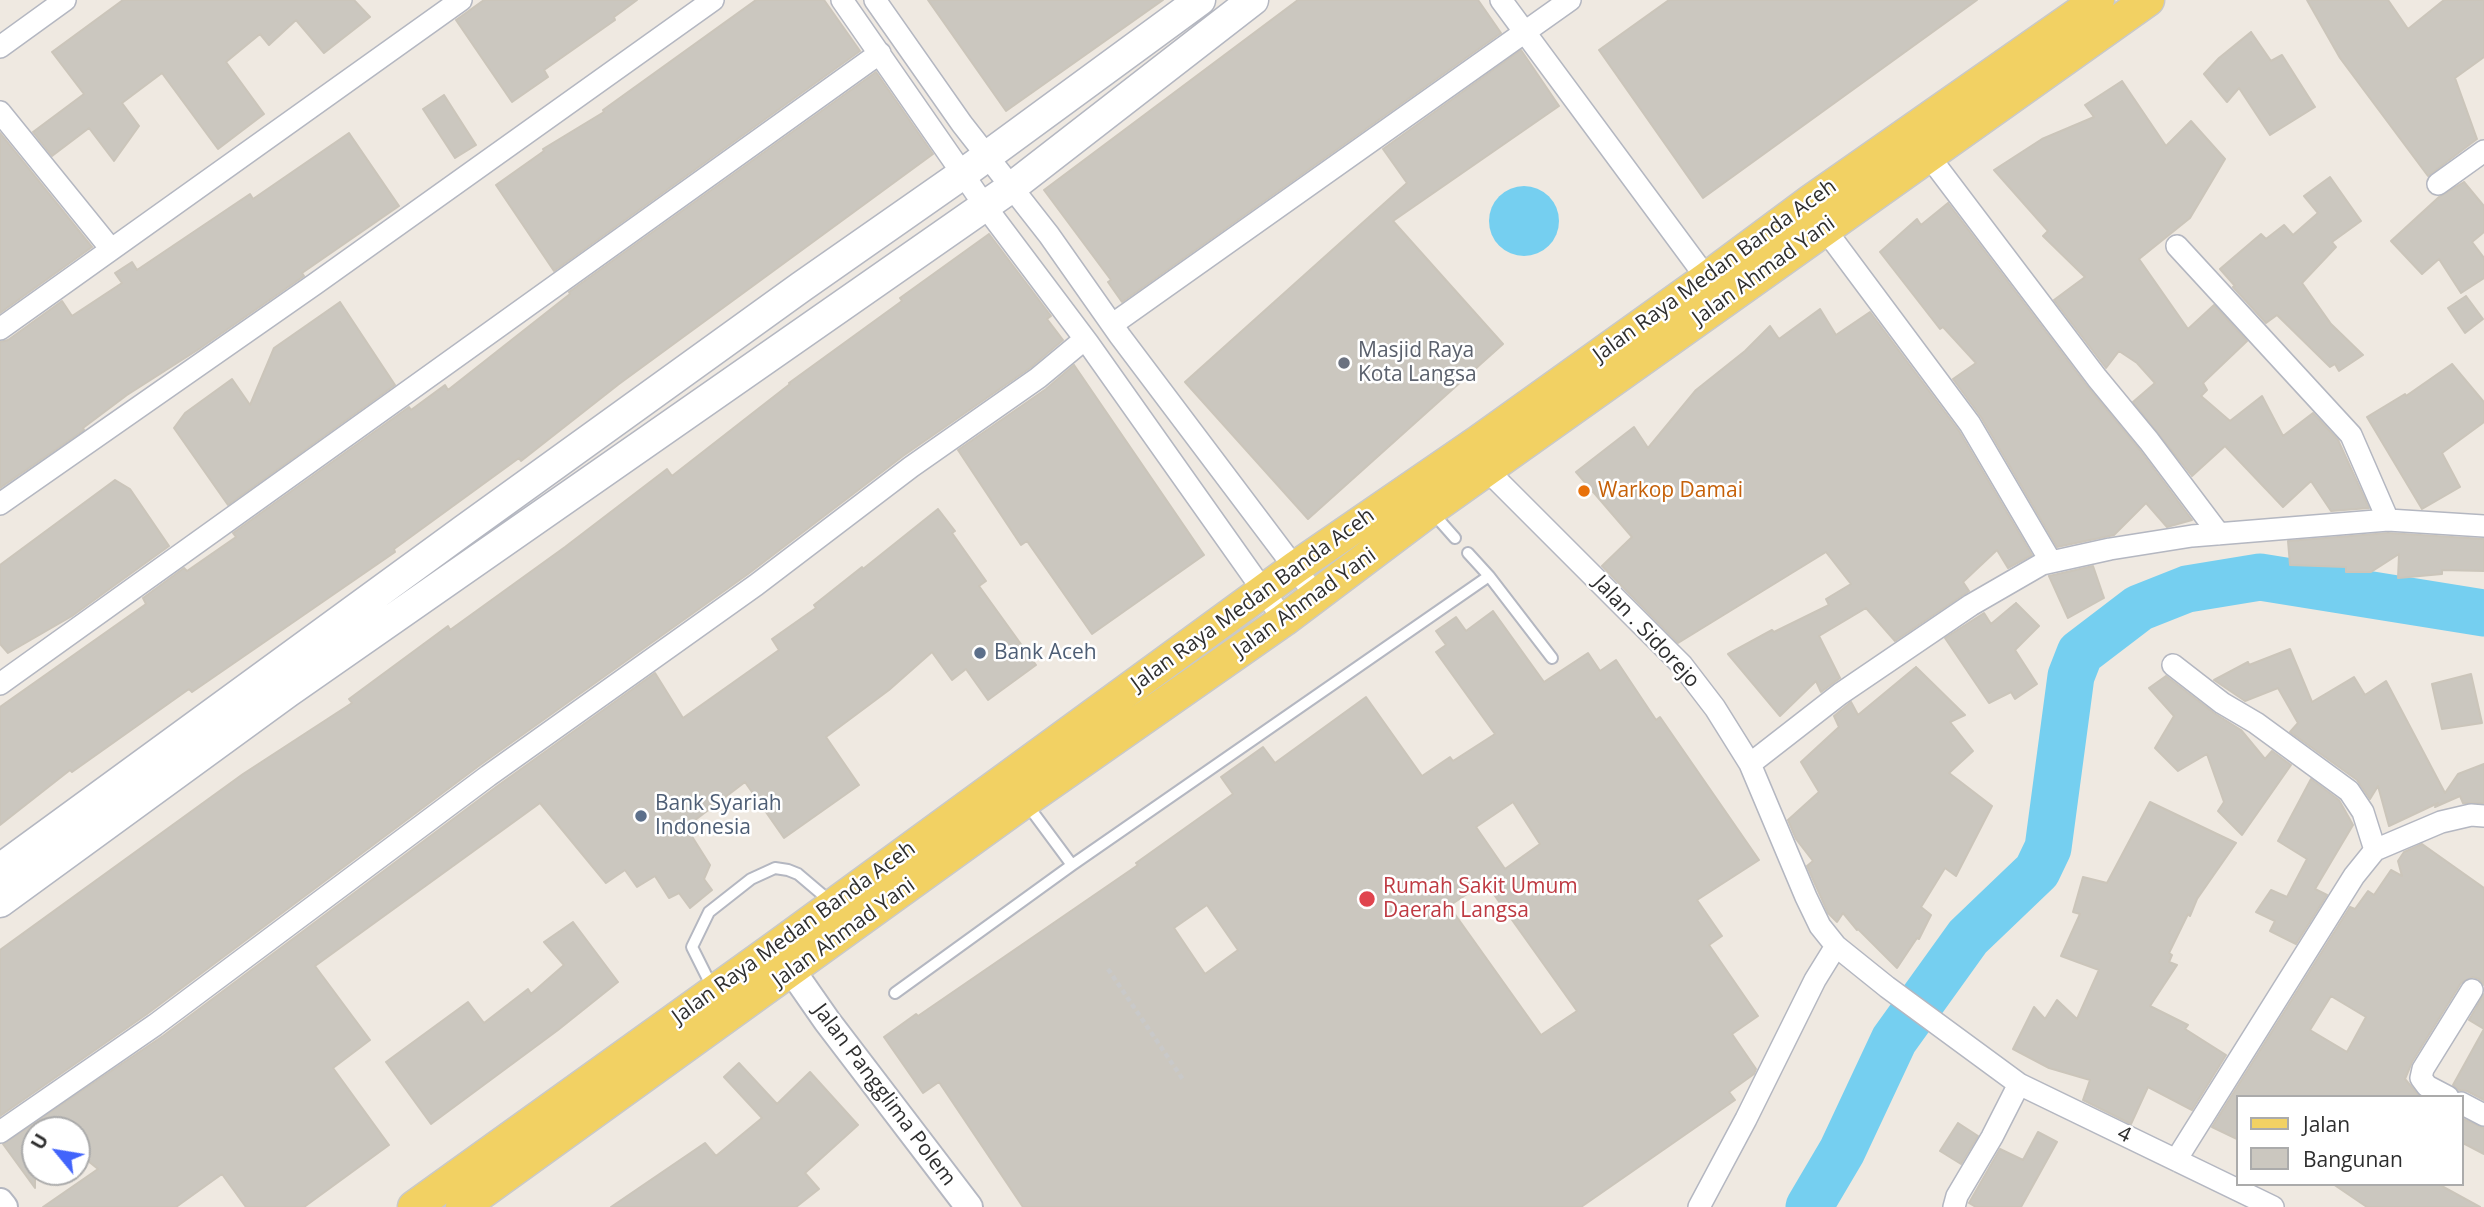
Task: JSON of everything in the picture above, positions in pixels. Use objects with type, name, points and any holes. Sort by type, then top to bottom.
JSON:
[{"type":"main road","points":[[0,902],[801,287],[964,173],[1202,0],[1222,24]]},
{"type":"main road","points":[[0,869],[393,601],[985,206],[1253,0]]},
{"type":"main road","name":"Jalan Raya Medan Banda Aceh","points":[[414,1207],[714,991],[784,959],[835,904],[1017,789],[1296,566],[1489,434],[1715,289],[1812,200],[2098,0]]},
{"type":"main road","name":"Jalan Ahmad Yani","points":[[462,1207],[784,959],[1017,789],[1284,620],[1430,510],[1488,471],[1715,289],[1824,228],[2148,0]]},
{"type":"street","points":[[0,47],[65,0]]},
{"type":"street","points":[[0,330],[461,0]]},
{"type":"street","points":[[0,504],[315,284],[713,0]]},
{"type":"street","points":[[842,0],[985,206],[1085,339],[1284,620]]},
{"type":"street","points":[[875,0],[962,124],[1012,187],[1316,596]]},
{"type":"street","points":[[1501,0],[1715,289]]},
{"type":"street","points":[[1113,324],[1570,0]]},
{"type":"street","points":[[0,684],[880,53]]},
{"type":"street","points":[[0,112],[111,249]]},
{"type":"street","points":[[2438,184],[2484,151]]},
{"type":"street","points":[[1928,155],[2219,534]]},
{"type":"street","points":[[1824,228],[1969,424],[2051,562]]},
{"type":"street","points":[[2177,246],[2351,435],[2388,520]]},
{"type":"street","points":[[0,1132],[155,1025],[488,776],[756,585],[911,467],[1038,378],[1085,339]]},
{"type":"street","name":"Jalan . Sidorejo","points":[[1488,471],[1682,665],[1715,708],[1750,764],[1806,897],[1820,926],[1836,946],[1980,1055]]},
{"type":"street","points":[[1750,764],[1840,694],[1971,605],[2042,564],[2110,548],[2219,534],[2388,520],[2484,526]]},
{"type":"street","points":[[2173,665],[2222,703],[2256,723],[2348,791],[2363,812],[2375,850]]},
{"type":"street","points":[[2176,1160],[2354,876],[2375,850],[2441,822],[2470,815],[2484,816]]},
{"type":"street","points":[[1699,1207],[1815,980],[1836,946]]},
{"type":"street","name":"Jalan Pangglima Polem","points":[[784,959],[827,1021],[969,1207]]},
{"type":"street","points":[[2444,1095],[2427,1086],[2421,1078],[2472,990]]},
{"type":"street","name":"4","points":[[1980,1055],[2019,1084],[2176,1160],[2246,1201],[2273,1207]]},
{"type":"street","points":[[1954,1207],[1957,1196],[1993,1137],[2019,1084]]},
{"type":"street","points":[[2463,1104],[2484,1115]]},
{"type":"street","points":[[0,1202],[4,1207]]},
{"type":"lane","points":[[1430,510],[1455,538]]},
{"type":"lane","points":[[1468,553],[1552,658]]},
{"type":"lane","points":[[895,993],[1072,865],[1489,576]]},
{"type":"lane","points":[[1017,789],[1072,865]]},
{"type":"lane","points":[[714,991],[692,947],[709,912],[751,879],[775,868],[788,870],[798,874],[835,904]]},
{"type":"path","points":[[1108,969],[1184,1081]]},
{"type":"water","points":[[1517,186],[1531,186],[1544,191],[1554,201],[1559,221],[1554,241],[1544,251],[1531,256],[1517,256],[1504,251],[1494,241],[1489,228],[1489,214],[1494,201],[1504,191]]},
{"type":"building","points":[[123,0],[354,0],[370,17],[324,53],[296,20],[269,45],[260,34],[226,62],[264,114],[218,149],[162,73],[122,103],[139,126],[114,161],[89,128],[52,156],[33,132],[84,94],[52,52]]},
{"type":"building","points":[[484,0],[637,0],[614,17],[615,20],[544,70],[548,77],[512,102],[456,20]]},
{"type":"building","points":[[756,0],[824,0],[860,51],[554,271],[496,185],[544,151],[543,149],[604,112],[603,110]]},
{"type":"building","points":[[928,0],[1163,0],[1006,111]]},
{"type":"building","points":[[1298,0],[1478,0],[1501,33],[1122,302],[1108,282],[1111,280],[1044,190]]},
{"type":"building","points":[[1669,0],[1977,0],[1703,198],[1599,50]]},
{"type":"building","points":[[2307,0],[2388,0],[2408,29],[2444,0],[2484,0],[2484,57],[2455,78],[2477,139],[2428,176],[2340,58]]},
{"type":"building","points":[[2251,32],[2271,61],[2282,55],[2315,107],[2270,135],[2239,88],[2227,102],[2204,74]]},
{"type":"building","name":"Masjid Raya Kota Langsa","points":[[1521,50],[1559,106],[1393,221],[1503,344],[1308,519],[1185,382],[1407,183],[1383,149]]},
{"type":"building","points":[[876,72],[933,154],[619,384],[521,461],[519,458],[394,549],[395,552],[192,692],[189,689],[72,772],[70,770],[0,825],[0,707],[146,604],[143,598],[184,568],[187,571],[236,537],[233,533],[409,407],[411,410],[445,385],[448,390],[570,294],[569,292]]},
{"type":"building","points":[[2122,81],[2166,146],[2191,121],[2225,159],[2190,218],[2139,259],[2188,329],[2214,305],[2247,341],[2203,383],[2207,390],[2201,396],[2230,421],[2262,396],[2283,436],[2313,413],[2338,440],[2369,508],[2331,511],[2311,481],[2283,507],[2225,446],[2192,476],[2133,402],[2155,383],[2137,363],[2119,351],[2106,368],[2054,300],[2085,277],[2043,236],[2048,231],[1994,170],[2042,139],[2094,117],[2085,105]]},
{"type":"building","points":[[444,95],[476,145],[455,158],[423,109]]},
{"type":"building","points":[[0,133],[92,247],[0,313]]},
{"type":"building","points":[[349,133],[399,206],[199,349],[127,395],[83,428],[84,430],[0,488],[0,342],[8,340],[62,301],[72,316],[122,283],[115,273],[132,262],[137,270],[250,194],[253,199]]},
{"type":"building","points":[[2330,177],[2361,221],[2332,242],[2336,247],[2302,283],[2331,324],[2363,355],[2339,371],[2335,364],[2330,367],[2277,315],[2266,323],[2220,269],[2261,234],[2266,239],[2284,225],[2293,235],[2318,213],[2304,196]]},
{"type":"building","points":[[2464,182],[2484,206],[2484,232],[2472,242],[2484,258],[2484,278],[2461,293],[2439,259],[2422,274],[2391,241],[2439,197]]},
{"type":"building","points":[[1948,203],[2192,520],[2167,527],[2146,503],[2114,535],[2057,547],[1981,417],[1953,379],[1976,363],[1943,327],[1940,329],[1880,252],[1917,219],[1921,225]]},
{"type":"building","points":[[989,234],[1051,316],[1047,319],[1063,340],[1030,368],[903,456],[748,574],[480,765],[147,1014],[0,1116],[0,950],[243,774],[352,703],[349,699],[448,626],[450,630],[565,547],[667,469],[672,476],[789,383],[902,301],[900,298]]},
{"type":"building","points":[[2466,296],[2483,319],[2465,333],[2448,308]]},
{"type":"building","points":[[340,302],[395,385],[228,505],[174,428],[185,413],[232,379],[250,405],[274,348]]},
{"type":"building","points":[[1820,309],[1836,335],[1870,312],[1959,431],[2032,555],[2008,568],[1997,550],[1963,582],[1969,591],[1895,641],[1866,608],[1819,636],[1840,678],[1821,692],[1816,681],[1780,716],[1728,654],[1772,630],[1774,632],[1829,605],[1826,599],[1851,584],[1826,552],[1678,643],[1602,566],[1632,537],[1576,472],[1634,427],[1648,448],[1696,390],[1745,351],[1770,326],[1779,339]]},
{"type":"building","points":[[2452,364],[2484,402],[2484,422],[2442,453],[2460,487],[2422,509],[2367,417],[2405,394],[2406,396]]},
{"type":"building","points":[[1074,365],[1204,555],[1092,634],[1027,541],[1021,545],[958,450],[1046,389]]},
{"type":"building","points":[[115,480],[130,489],[169,546],[72,616],[8,653],[0,644],[0,565]]},
{"type":"building","points":[[938,509],[986,581],[979,586],[1036,665],[988,700],[966,669],[952,680],[932,652],[889,690],[826,737],[859,785],[784,838],[745,782],[686,827],[710,865],[704,879],[712,890],[690,908],[679,893],[669,898],[655,876],[637,887],[625,870],[606,883],[540,803],[315,966],[370,1040],[333,1068],[389,1145],[304,1207],[246,1207],[222,1174],[176,1207],[43,1207],[73,1186],[91,1186],[91,1174],[98,1169],[91,1163],[91,1116],[44,1116],[163,1036],[496,787],[655,673],[683,718],[779,650],[772,639],[816,608],[814,605],[862,567],[863,569]]},
{"type":"building","points":[[2388,533],[2484,539],[2484,571],[2442,570],[2442,574],[2398,578],[2399,554],[2371,572],[2346,572],[2346,567],[2290,565],[2288,541]]},
{"type":"building","points":[[2093,566],[2104,598],[2068,618],[2049,576]]},
{"type":"building","points":[[2016,603],[2039,626],[2015,650],[2037,684],[2015,699],[2011,692],[1989,703],[1945,638],[1984,613],[1991,624]]},
{"type":"building","name":"Rumah Sakit Umum Daerah Langsa","points":[[1493,611],[1544,682],[1588,653],[1600,671],[1616,660],[1656,720],[1660,717],[1759,860],[1697,900],[1722,936],[1709,945],[1758,1016],[1732,1034],[1756,1069],[1754,1074],[1729,1092],[1735,1100],[1581,1207],[1023,1207],[939,1082],[923,1093],[884,1037],[1138,865],[1136,863],[1233,794],[1221,777],[1263,747],[1275,763],[1366,697],[1422,776],[1450,757],[1453,761],[1495,734],[1436,652],[1446,645],[1436,631],[1456,617],[1466,631]],"holes":[[[1513,802],[1540,844],[1505,869],[1476,827]],[[1485,882],[1577,1011],[1541,1035],[1449,906]],[[1207,905],[1238,950],[1205,974],[1174,928]]]},
{"type":"building","points":[[2290,649],[2312,702],[2354,677],[2365,695],[2386,681],[2445,793],[2458,774],[2484,764],[2484,803],[2463,803],[2460,796],[2435,807],[2438,803],[2389,826],[2378,786],[2370,799],[2357,780],[2290,732],[2298,723],[2278,688],[2245,701],[2214,680],[2248,662],[2249,665]]},
{"type":"building","points":[[1916,667],[1965,715],[1950,722],[1973,751],[1949,773],[1992,806],[1956,876],[1945,868],[1921,907],[1931,915],[1919,939],[1917,938],[1897,968],[1843,913],[1837,922],[1828,913],[1807,866],[1813,861],[1796,839],[1788,820],[1819,792],[1801,762],[1839,727],[1834,716],[1851,702],[1858,715]]},
{"type":"building","points":[[2471,674],[2482,723],[2442,729],[2432,684]]},
{"type":"building","points":[[2166,676],[2241,730],[2265,759],[2272,751],[2291,765],[2242,835],[2218,811],[2224,802],[2207,754],[2178,771],[2155,748],[2174,716],[2149,688]]},
{"type":"building","points":[[2311,779],[2339,800],[2353,825],[2315,889],[2327,895],[2296,944],[2270,931],[2275,921],[2256,912],[2271,890],[2287,897],[2307,859],[2278,841]]},
{"type":"building","points":[[2150,802],[2236,843],[2197,899],[2190,916],[2188,914],[2169,953],[2172,955],[2169,962],[2177,965],[2150,1006],[2188,1025],[2185,1029],[2226,1055],[2192,1110],[2148,1087],[2131,1124],[2083,1100],[2090,1080],[2049,1068],[2013,1049],[2034,1007],[2045,1019],[2057,1000],[2077,1019],[2099,970],[2061,956],[2080,914],[2073,912],[2083,877],[2107,883]]},
{"type":"building","points":[[2422,844],[2484,888],[2484,985],[2473,977],[2461,983],[2412,1062],[2405,1079],[2418,1095],[2236,1095],[2236,1139],[2212,1127],[2350,907],[2355,909],[2368,891],[2374,895],[2391,870],[2402,876],[2398,861],[2404,852]],"holes":[[[2331,996],[2366,1017],[2347,1052],[2310,1030]]]},
{"type":"building","points":[[573,922],[618,982],[431,1124],[386,1062],[468,1002],[484,1023],[528,989],[531,994],[564,965],[544,942]]},
{"type":"building","points":[[2484,994],[2484,1029],[2469,1020]]},
{"type":"building","points":[[2484,1029],[2484,1100],[2453,1085]]},
{"type":"building","points":[[739,1063],[777,1104],[810,1072],[858,1125],[805,1173],[819,1189],[796,1207],[611,1207],[705,1143],[716,1156],[762,1118],[724,1077]]},
{"type":"building","points":[[2463,1119],[2484,1128],[2484,1154],[2463,1143]]},
{"type":"building","points":[[1958,1123],[1978,1136],[1961,1164],[1940,1151]]},
{"type":"building","points":[[21,1132],[21,1169],[3,1144]]},
{"type":"building","points":[[2038,1132],[2057,1142],[2021,1207],[1976,1207],[1969,1203],[2000,1149],[2023,1160]]},
{"type":"building","points":[[2336,1186],[2442,1186],[2480,1207],[2367,1207]]},
{"type":"waterway","points":[[1809,1207],[1842,1151],[1894,1040],[1968,937],[2037,871],[2048,848],[2071,676],[2080,653],[2139,608],[2187,589],[2260,577],[2484,613]]},
{"type":"place","name":"Masjid Raya Kota Langsa","points":[[1344,363]]},
{"type":"place","name":"Warkop Damai","points":[[1584,491]]},
{"type":"place","name":"Bank Aceh","points":[[980,653]]},
{"type":"place","name":"Bank Syariah Indonesia","points":[[641,816]]},
{"type":"place","name":"Rumah Sakit Umum Daerah Langsa","points":[[1367,899]]}]
